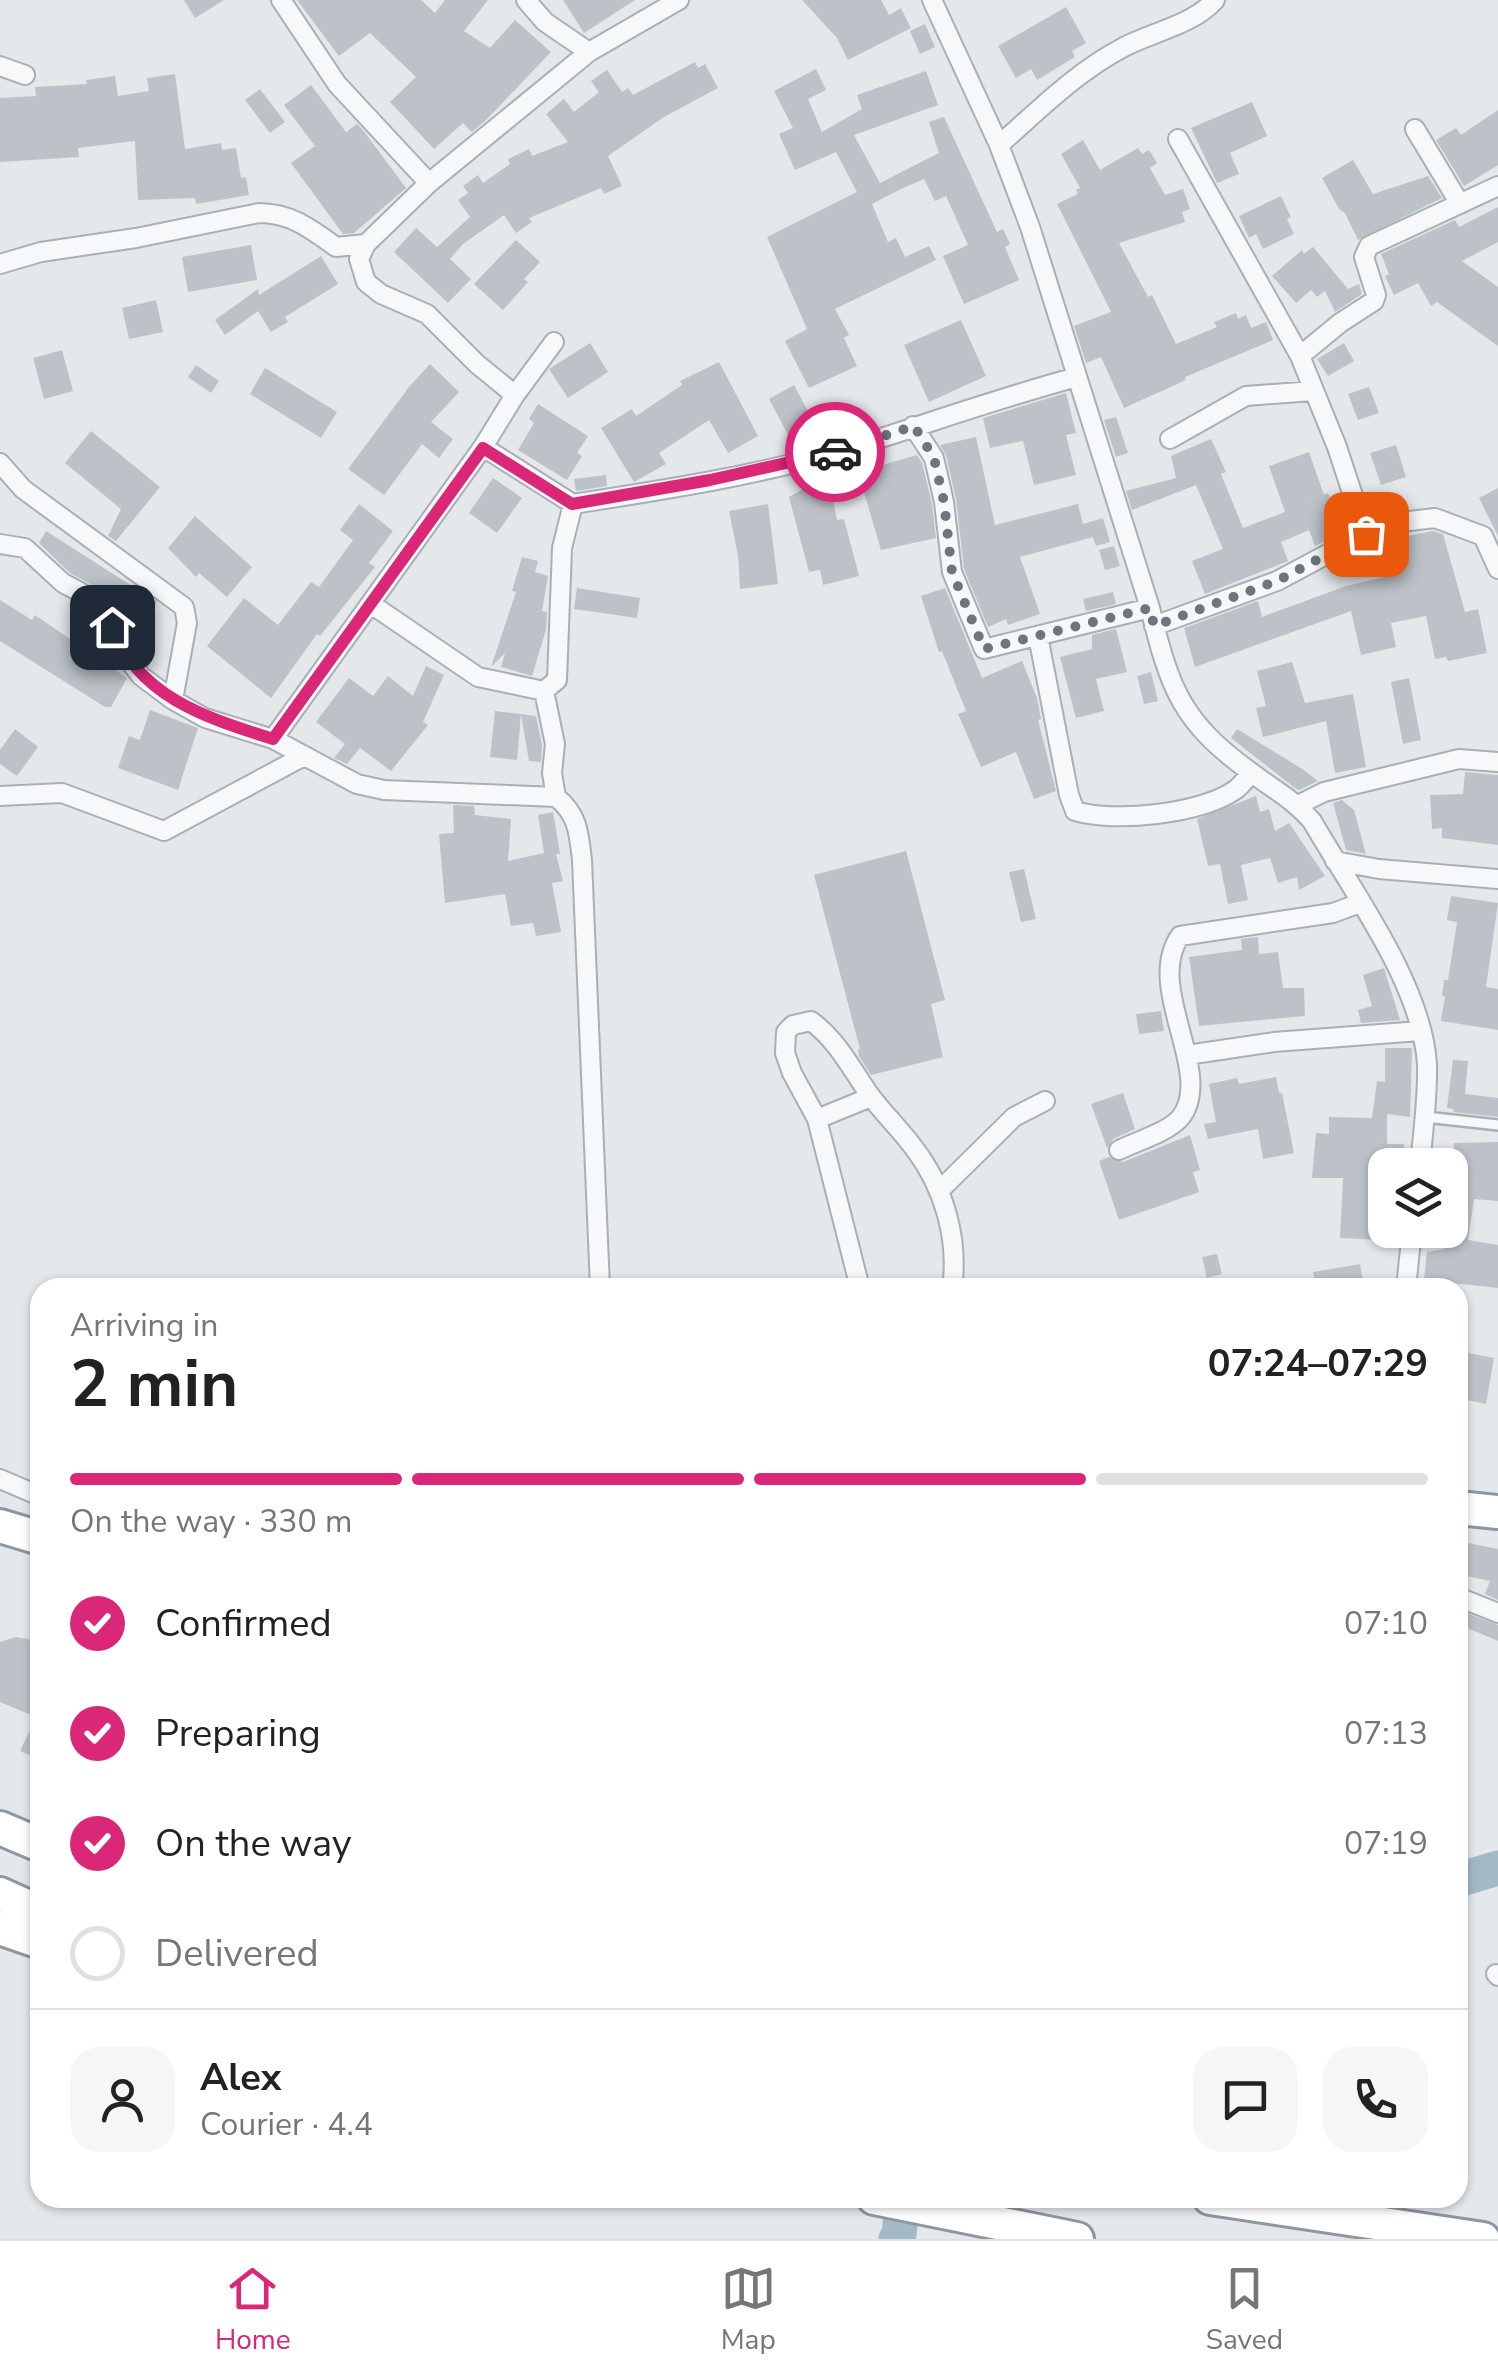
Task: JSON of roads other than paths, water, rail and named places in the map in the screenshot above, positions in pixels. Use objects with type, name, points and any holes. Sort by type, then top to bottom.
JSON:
[{"type":"highway","points":[[1468,1509],[1498,1512]]},
{"type":"highway","points":[[0,1526],[30,1535]]},
{"type":"highway","points":[[0,1828],[30,1841]]},
{"type":"highway","points":[[0,1894],[30,1908]]},
{"type":"highway","points":[[0,1928],[30,1938]]},
{"type":"highway","points":[[929,2208],[1076,2239]]},
{"type":"highway","points":[[1277,2208],[1484,2239]]},
{"type":"street","points":[[281,0],[337,84],[429,184]]},
{"type":"street","points":[[526,0],[545,22],[589,52]]},
{"type":"street","points":[[515,394],[477,364],[427,314],[381,294],[366,282],[359,259],[366,244],[429,184],[589,52],[678,0]]},
{"type":"street","points":[[932,0],[999,145],[1030,227],[1152,617],[1162,664],[1180,701],[1203,734],[1298,805],[1404,981],[1426,1064],[1421,1148]]},
{"type":"street","points":[[999,145],[1077,76],[1123,47],[1195,15],[1215,0]]},
{"type":"street","points":[[0,66],[26,75]]},
{"type":"street","points":[[1415,129],[1460,204]]},
{"type":"street","points":[[1178,139],[1300,356],[1338,447],[1366,534]]},
{"type":"street","points":[[1300,356],[1374,301],[1376,295],[1364,257],[1369,246],[1498,186]]},
{"type":"street","points":[[0,264],[41,252],[259,213],[279,213],[304,224],[336,247],[366,244]]},
{"type":"street","points":[[273,739],[483,448],[515,394],[554,342]]},
{"type":"street","points":[[483,448],[572,504],[747,472],[840,450],[1077,376]]},
{"type":"street","points":[[1170,439],[1246,396],[1313,391]]},
{"type":"street","points":[[914,426],[934,458],[944,502],[952,572],[984,649],[1152,617],[1277,581],[1384,524],[1435,518],[1483,536],[1498,570]]},
{"type":"street","points":[[0,463],[23,489],[184,607],[187,623],[174,700]]},
{"type":"street","points":[[544,691],[557,680],[562,548],[572,504]]},
{"type":"street","points":[[0,544],[25,548],[63,583],[104,606],[120,649],[141,676],[205,718],[273,739],[358,784],[384,790],[556,797],[570,808],[578,827],[582,860],[600,1278]]},
{"type":"street","points":[[371,604],[478,678],[544,691]]},
{"type":"street","points":[[1038,636],[1068,795],[1076,811],[1093,817],[1172,812],[1226,795],[1252,774]]},
{"type":"street","points":[[544,691],[556,744],[552,773],[556,797]]},
{"type":"street","points":[[0,796],[62,793],[164,831],[304,756]]},
{"type":"street","points":[[1298,805],[1324,792],[1459,760],[1498,762]]},
{"type":"street","points":[[1334,861],[1379,869],[1498,878]]},
{"type":"street","points":[[1119,1150],[1172,1124],[1182,1115],[1190,1085],[1187,1056],[1172,1003],[1170,974],[1172,947],[1180,936],[1333,912],[1360,903]]},
{"type":"street","points":[[858,1278],[818,1119],[785,1053],[786,1032],[792,1026],[811,1022],[828,1034],[871,1097],[917,1151],[940,1191],[952,1232],[954,1278]]},
{"type":"street","points":[[1187,1056],[1274,1042],[1420,1031]]},
{"type":"street","points":[[818,1119],[871,1097]]},
{"type":"street","points":[[940,1191],[1014,1117],[1045,1100]]},
{"type":"street","points":[[1407,1278],[1410,1248]]},
{"type":"street","points":[[0,1479],[30,1492]]},
{"type":"street","points":[[1468,1601],[1498,1614]]},
{"type":"lane","points":[[1424,1116],[1498,1126]]},
{"type":"waterway","points":[[1468,1877],[1498,1868]]},
{"type":"waterway","points":[[896,2239],[902,2208]]}]
